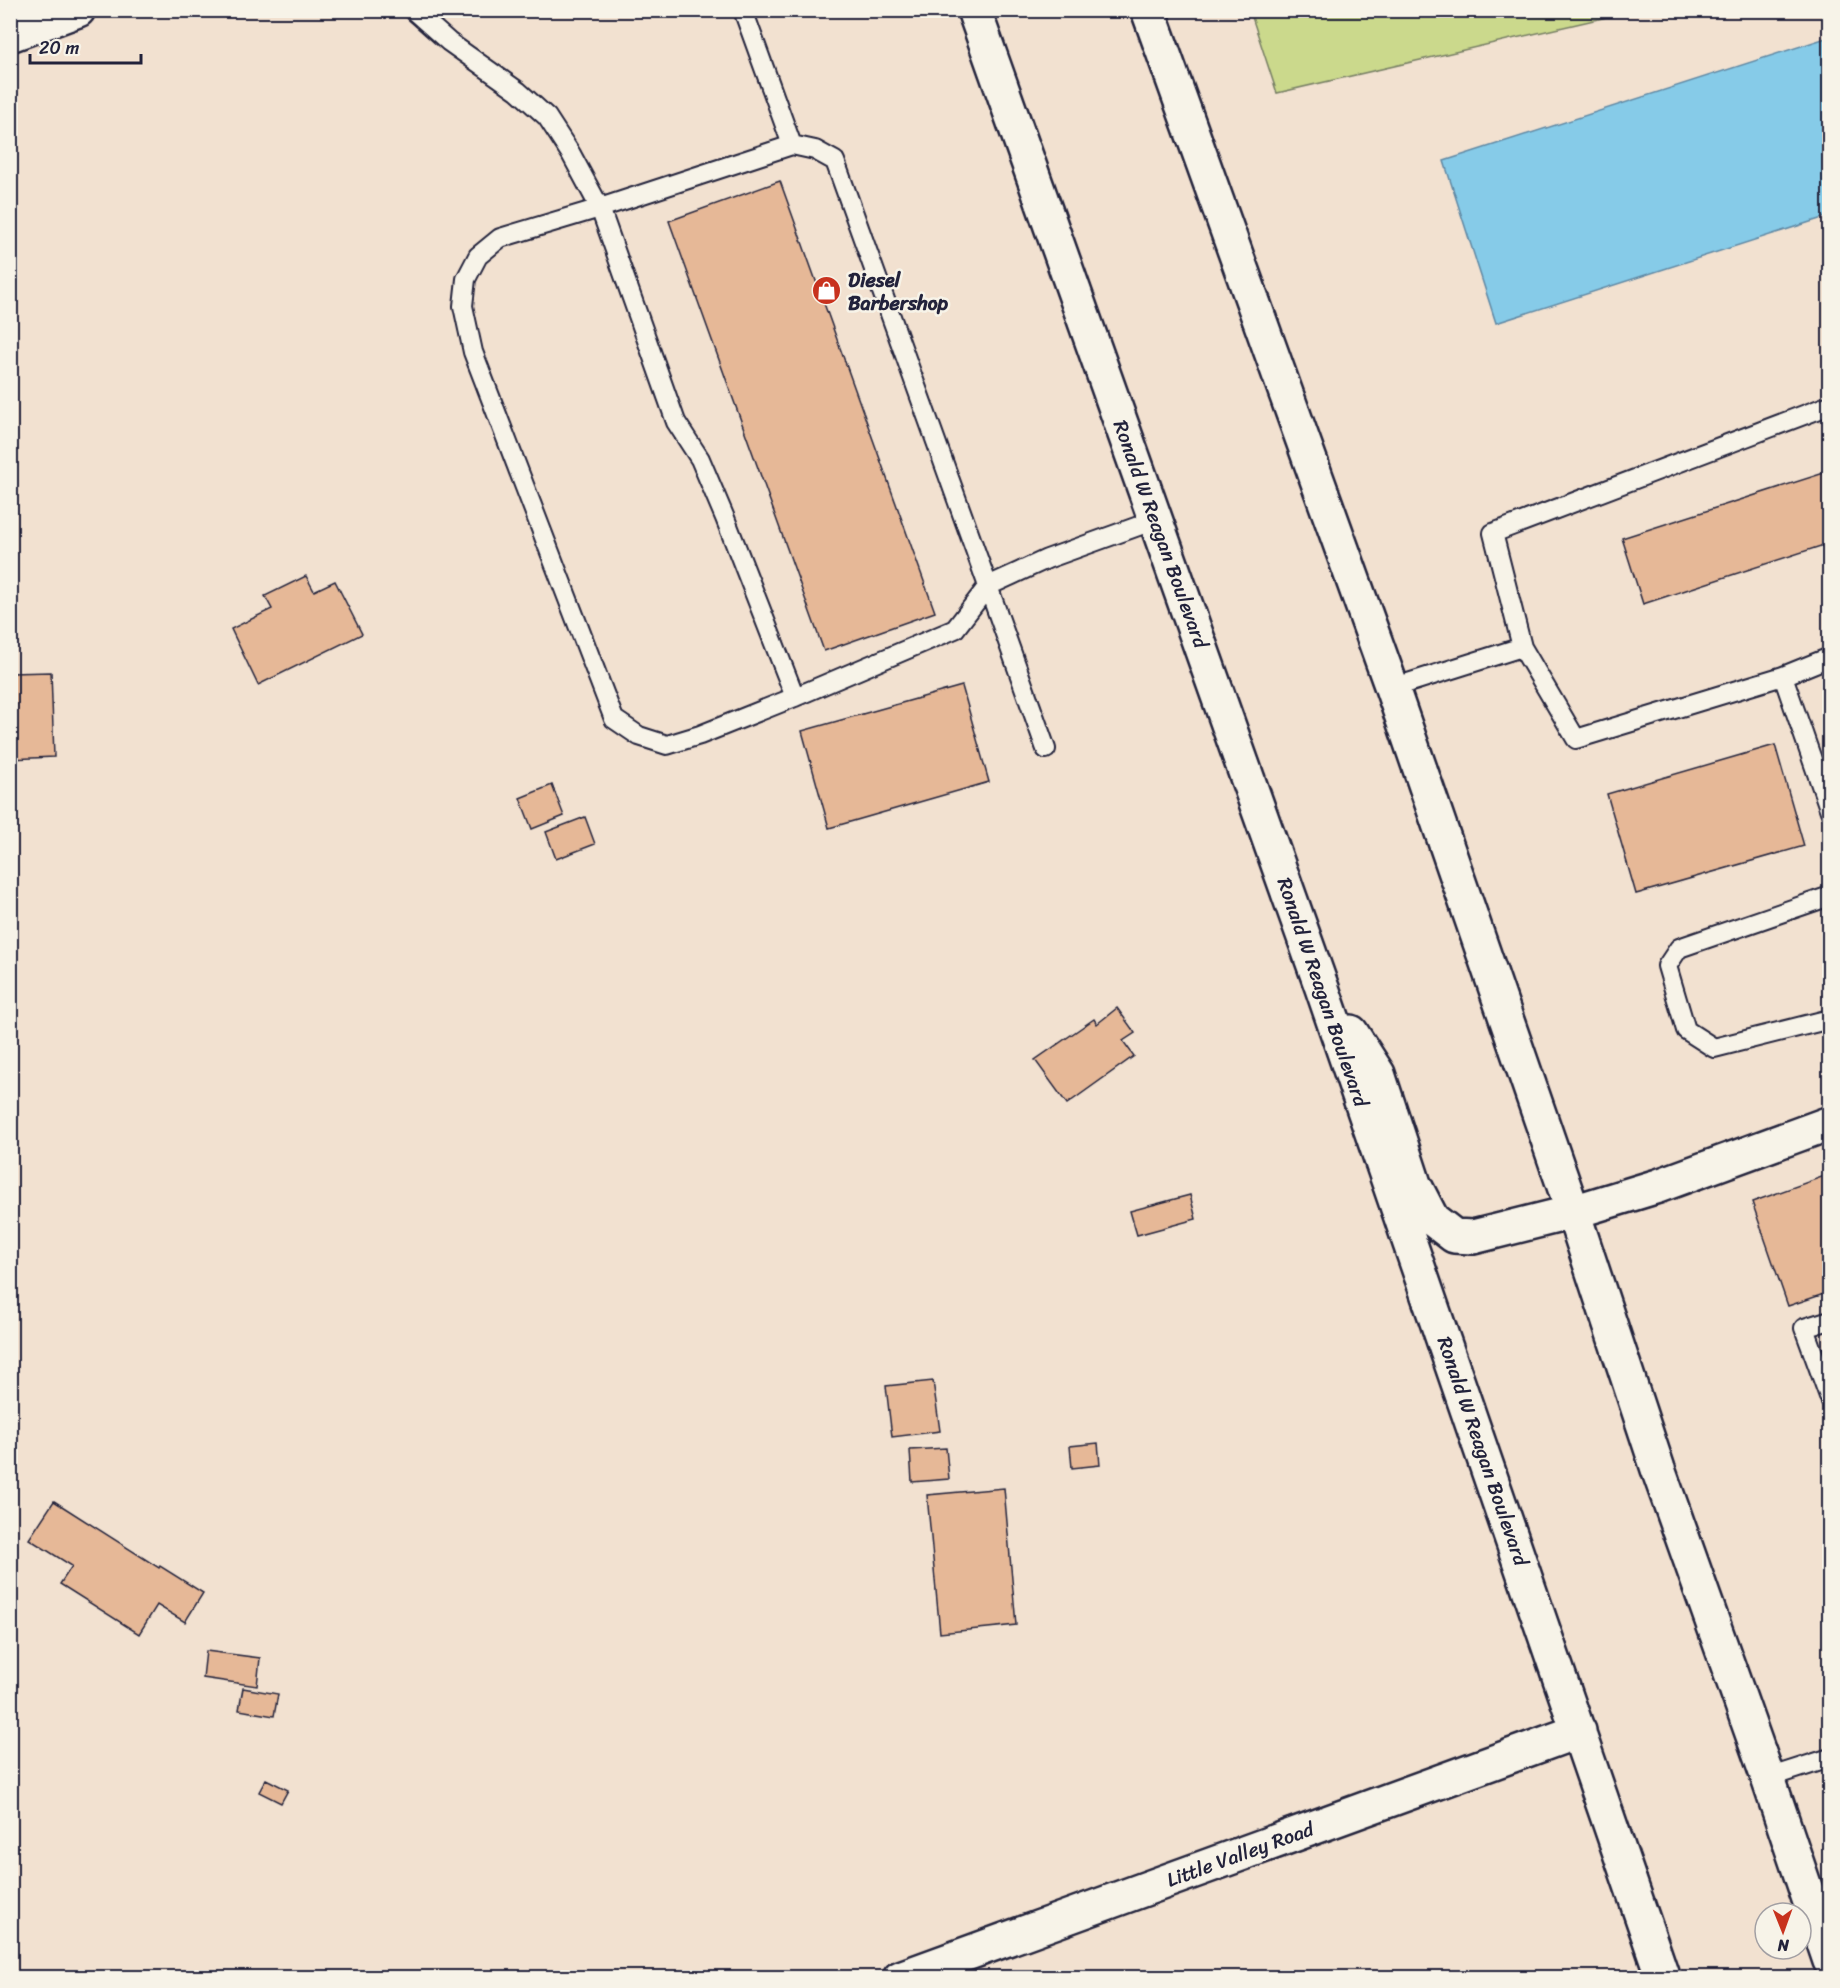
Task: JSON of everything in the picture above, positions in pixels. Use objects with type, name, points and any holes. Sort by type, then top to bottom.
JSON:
[{"type":"main road","points":[[10,34],[78,10]]},
{"type":"main road","name":"Ronald W Reagan Boulevard","points":[[974,10],[1322,988],[1663,1977]]},
{"type":"main road","points":[[1148,10],[1392,688],[1573,1212],[1658,1469],[1768,1778],[1830,1961]]},
{"type":"main road","points":[[1322,988],[1378,1074],[1414,1184],[1432,1219],[1454,1236],[1473,1237],[1573,1212],[1658,1186],[1830,1123]]},
{"type":"main road","name":"Little Valley Road","points":[[900,1977],[1579,1731]]},
{"type":"lane","points":[[414,10],[449,42],[518,91],[547,117],[571,154],[600,208],[676,422],[700,459],[795,697]]},
{"type":"lane","points":[[743,10],[792,145]]},
{"type":"lane","points":[[1046,749],[988,586],[835,161],[815,150],[792,145],[500,238],[478,256],[466,279],[463,306],[473,352],[614,719],[639,736],[667,745],[700,735],[795,697],[955,629],[988,586],[1047,559],[1155,520]]},
{"type":"lane","points":[[1830,405],[1493,533],[1522,646],[1576,739],[1783,676],[1830,657]]},
{"type":"lane","points":[[1392,688],[1522,646]]},
{"type":"lane","points":[[1783,676],[1830,811]]},
{"type":"lane","points":[[1830,896],[1679,948],[1667,966],[1686,1030],[1714,1048],[1830,1019]]},
{"type":"lane","points":[[1830,1320],[1804,1328],[1830,1399]]},
{"type":"lane","points":[[1768,1778],[1830,1758]]},
{"type":"green space","points":[[1250,10],[1633,11],[1277,93]]},
{"type":"water","points":[[1829,37],[1829,216],[1496,323],[1444,161]]},
{"type":"building","points":[[780,181],[935,612],[824,651],[669,221]]},
{"type":"building","points":[[1830,471],[1830,543],[1643,604],[1622,538]]},
{"type":"building","points":[[306,576],[314,591],[335,581],[362,634],[258,685],[231,629],[272,609],[265,596]]},
{"type":"building","points":[[51,672],[54,757],[10,759],[10,673]]},
{"type":"building","points":[[962,686],[989,782],[829,828],[802,731]]},
{"type":"building","points":[[1775,745],[1804,846],[1636,894],[1607,794]]},
{"type":"building","points":[[552,785],[564,816],[532,829],[520,798]]},
{"type":"building","points":[[585,817],[595,844],[556,859],[546,832]]},
{"type":"building","points":[[1117,1008],[1135,1033],[1123,1041],[1134,1056],[1067,1104],[1035,1060],[1094,1019],[1097,1024]]},
{"type":"building","points":[[1830,1174],[1830,1292],[1788,1306],[1752,1202]]},
{"type":"building","points":[[1190,1195],[1196,1219],[1137,1235],[1130,1211]]},
{"type":"building","points":[[933,1381],[940,1431],[892,1437],[886,1386]]},
{"type":"building","points":[[1098,1443],[1100,1465],[1072,1468],[1070,1446]]},
{"type":"building","points":[[946,1448],[949,1479],[912,1482],[910,1450]]},
{"type":"building","points":[[1004,1488],[1016,1625],[940,1633],[927,1495]]},
{"type":"building","points":[[54,1501],[159,1568],[160,1566],[203,1593],[185,1622],[157,1605],[139,1634],[60,1584],[72,1566],[29,1539]]},
{"type":"building","points":[[206,1651],[260,1658],[257,1686],[203,1678]]},
{"type":"building","points":[[243,1688],[278,1694],[274,1716],[239,1710]]},
{"type":"building","points":[[266,1779],[288,1790],[281,1803],[259,1792]]},
{"type":"place","name":"Diesel Barbershop","points":[[827,291]]}]
